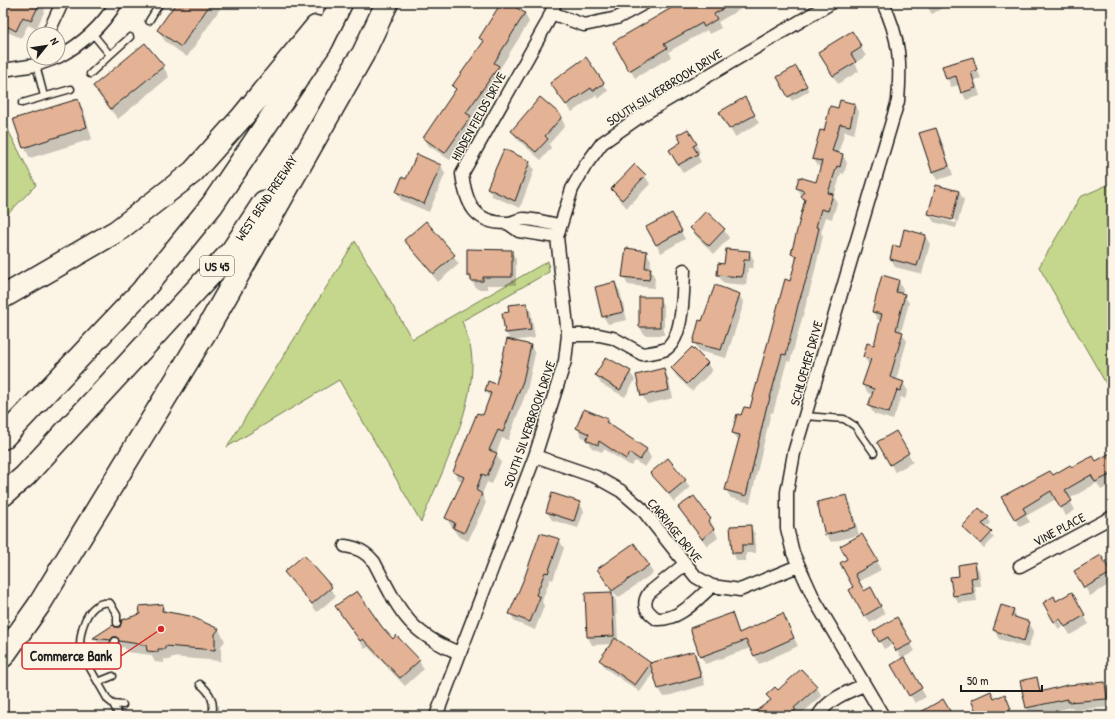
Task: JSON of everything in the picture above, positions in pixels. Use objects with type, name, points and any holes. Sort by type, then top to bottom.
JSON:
[{"type":"highway","points":[[3,297],[117,231],[193,172],[243,116],[306,41],[333,3]]},
{"type":"highway","points":[[3,438],[142,291],[212,205],[322,42],[341,3]]},
{"type":"highway","name":"WEST BEND FREEWAY","points":[[3,495],[25,476],[232,251],[363,54],[387,3]]},
{"type":"highway","points":[[3,656],[39,605],[209,326],[363,54]]},
{"type":"street","points":[[51,26],[62,3]]},
{"type":"street","points":[[66,51],[92,33],[109,15],[116,3]]},
{"type":"street","points":[[553,8],[584,26],[617,18],[645,3]]},
{"type":"street","name":"SOUTH SILVERBROOK DRIVE","points":[[436,716],[535,456],[566,361],[568,335],[557,237],[559,225],[572,189],[585,166],[602,143],[645,113],[831,3]]},
{"type":"street","name":"SCHLOEMER DRIVE","points":[[883,716],[814,599],[798,566],[787,528],[787,492],[794,453],[898,101],[900,74],[898,42],[884,3]]},
{"type":"street","name":"HIDDEN FIELDS DRIVE","points":[[553,8],[462,174],[467,202],[475,214],[489,221],[509,224],[519,231],[557,237]]},
{"type":"street","points":[[3,70],[29,66]]},
{"type":"street","name":"HIDDEN FIELDS DRIVE","points":[[509,224],[521,219],[559,225]]},
{"type":"street","points":[[568,335],[599,335],[613,338],[642,354],[666,349],[671,344],[680,326],[684,270]]},
{"type":"street","name":"CARRIAGE DRIVE","points":[[535,456],[596,477],[621,491],[642,509],[696,577],[712,586],[740,590],[798,566]]},
{"type":"street","name":"VINE PLACE","points":[[1020,566],[1112,517]]},
{"type":"street","points":[[345,546],[361,550],[374,562],[403,616],[416,630],[440,645],[460,653]]},
{"type":"street","points":[[685,564],[649,593],[645,599],[645,607],[657,619],[666,620],[681,613],[712,586]]},
{"type":"street","points":[[818,716],[823,708],[842,695],[864,685]]},
{"type":"lane","points":[[149,20],[160,3]]},
{"type":"lane","points":[[92,33],[110,55]]},
{"type":"lane","points":[[90,74],[130,37]]},
{"type":"lane","points":[[36,66],[44,96]]},
{"type":"lane","points":[[22,103],[71,89]]},
{"type":"lane","points":[[806,416],[844,419],[855,426],[874,453]]},
{"type":"lane","points":[[117,623],[117,615],[110,604],[103,602],[95,605],[89,614],[80,643],[82,654],[108,700],[113,704],[119,716]]},
{"type":"lane","points":[[87,663],[112,648],[115,640]]},
{"type":"lane","points":[[98,682],[113,676]]},
{"type":"lane","points":[[200,684],[213,700],[214,707],[212,716]]},
{"type":"lane","points":[[113,704],[123,705]]},
{"type":"green space","points":[[3,120],[36,185],[3,219]]},
{"type":"green space","points":[[1112,183],[1112,394],[1039,267],[1080,197]]},
{"type":"green space","points":[[355,241],[412,339],[548,261],[549,272],[462,321],[471,350],[472,370],[469,392],[456,438],[421,522],[339,380],[227,447]]},
{"type":"building","points":[[8,3],[40,3],[31,21],[23,17],[16,31],[3,24],[3,14]]},
{"type":"building","points":[[176,3],[211,3],[181,47],[157,30]]},
{"type":"building","points":[[501,3],[509,3],[525,13],[494,63],[499,66],[466,113],[471,116],[445,153],[423,138],[456,89],[452,86],[484,41],[479,38]]},
{"type":"building","points":[[680,3],[733,3],[714,14],[717,19],[704,27],[702,23],[664,44],[667,48],[629,71],[613,42]]},
{"type":"building","points":[[852,31],[862,47],[851,54],[856,62],[833,76],[818,52]]},
{"type":"building","points":[[145,43],[164,66],[111,109],[93,86]]},
{"type":"building","points":[[586,57],[604,83],[593,91],[591,88],[566,105],[550,83]]},
{"type":"building","points":[[973,57],[977,70],[971,72],[976,88],[961,93],[956,76],[946,79],[942,66]]},
{"type":"building","points":[[796,66],[807,86],[788,97],[777,77]]},
{"type":"building","points":[[540,97],[561,115],[561,118],[545,136],[548,139],[536,152],[511,131]]},
{"type":"building","points":[[745,97],[755,115],[729,129],[719,112]]},
{"type":"building","points":[[78,99],[87,127],[23,148],[13,119]]},
{"type":"building","points":[[840,100],[855,104],[850,126],[840,124],[832,151],[843,154],[840,167],[837,166],[828,193],[833,194],[828,211],[821,209],[816,227],[819,228],[809,270],[798,305],[786,355],[782,354],[767,405],[746,496],[725,490],[740,435],[732,433],[737,414],[741,415],[744,407],[750,408],[785,279],[790,281],[797,256],[791,254],[805,199],[801,197],[804,191],[796,188],[799,177],[816,182],[822,161],[812,159],[820,130],[824,131],[830,106],[838,108]]},
{"type":"building","points":[[936,128],[949,166],[932,172],[919,133]]},
{"type":"building","points":[[688,129],[697,144],[693,146],[698,154],[678,165],[669,150],[681,142],[677,135]]},
{"type":"building","points":[[504,149],[530,161],[515,201],[487,188]]},
{"type":"building","points":[[417,154],[441,165],[424,204],[396,192],[402,177],[406,179]]},
{"type":"building","points":[[635,164],[646,175],[622,200],[611,189]]},
{"type":"building","points":[[936,185],[959,191],[952,220],[928,214]]},
{"type":"building","points":[[706,211],[725,229],[709,246],[690,228]]},
{"type":"building","points":[[672,213],[682,231],[656,245],[646,227]]},
{"type":"building","points":[[426,221],[455,255],[433,274],[404,240]]},
{"type":"building","points":[[904,229],[926,235],[917,266],[890,259],[893,245],[900,247]]},
{"type":"building","points":[[626,248],[647,251],[645,268],[651,268],[649,280],[622,277]]},
{"type":"building","points":[[467,249],[512,250],[512,277],[483,277],[483,281],[471,281],[471,276],[467,276]]},
{"type":"building","points":[[726,249],[750,251],[749,260],[744,260],[742,277],[717,275],[718,263],[724,264]]},
{"type":"building","points":[[882,275],[899,280],[896,292],[905,294],[896,330],[903,332],[890,377],[904,382],[900,391],[897,390],[889,413],[868,406],[874,389],[862,385],[871,359],[863,357],[867,343],[874,345],[882,314],[872,312]]},
{"type":"building","points":[[615,282],[623,312],[602,317],[595,287]]},
{"type":"building","points":[[715,285],[740,294],[721,350],[693,343],[699,320],[702,321]]},
{"type":"building","points":[[639,297],[660,297],[660,327],[639,327]]},
{"type":"building","points":[[527,303],[531,330],[505,333],[502,313],[509,312],[508,305]]},
{"type":"building","points":[[507,339],[531,345],[523,381],[503,432],[498,430],[489,450],[497,453],[487,476],[482,474],[476,490],[482,494],[464,533],[453,528],[455,523],[445,518],[464,477],[453,472],[477,413],[483,415],[491,393],[485,391],[488,381],[496,384]]},
{"type":"building","points":[[692,347],[708,363],[687,384],[671,368]]},
{"type":"building","points":[[606,357],[631,371],[620,390],[595,375]]},
{"type":"building","points":[[664,368],[669,390],[641,396],[636,375]]},
{"type":"building","points":[[584,409],[608,419],[606,422],[647,449],[640,460],[630,453],[626,459],[599,441],[598,445],[586,440],[589,434],[576,428]]},
{"type":"building","points":[[896,431],[909,453],[890,465],[877,442]]},
{"type":"building","points":[[1112,452],[1112,474],[1095,482],[1091,475],[1065,490],[1072,501],[1060,508],[1051,491],[1023,508],[1026,513],[1015,520],[1001,497],[1050,471],[1053,475],[1070,465],[1072,467],[1093,456],[1096,461]]},
{"type":"building","points":[[668,458],[686,480],[669,494],[650,473]]},
{"type":"building","points":[[552,493],[580,502],[574,521],[546,512]]},
{"type":"building","points":[[847,495],[855,527],[825,535],[817,502]]},
{"type":"building","points":[[694,496],[711,519],[708,521],[714,529],[702,539],[678,507]]},
{"type":"building","points":[[979,508],[989,517],[982,524],[992,532],[981,544],[962,527]]},
{"type":"building","points":[[751,525],[752,545],[742,545],[742,553],[732,553],[730,526]]},
{"type":"building","points":[[540,533],[560,539],[548,573],[545,572],[536,595],[540,597],[530,622],[509,614],[525,576]]},
{"type":"building","points":[[862,534],[878,561],[855,574],[864,591],[871,587],[881,606],[864,616],[849,590],[853,587],[840,563],[847,559],[840,546]]},
{"type":"building","points":[[634,543],[649,565],[612,591],[597,569]]},
{"type":"building","points":[[304,555],[332,587],[312,604],[284,572]]},
{"type":"building","points":[[1101,555],[1111,573],[1084,588],[1074,571]]},
{"type":"building","points":[[975,562],[977,577],[971,578],[973,593],[953,596],[950,577],[959,576],[958,565]]},
{"type":"building","points":[[357,591],[382,627],[393,639],[396,635],[420,660],[400,678],[363,639],[360,641],[335,606]]},
{"type":"building","points":[[612,592],[614,636],[587,637],[585,593]]},
{"type":"building","points":[[1072,592],[1085,615],[1065,627],[1060,619],[1054,622],[1043,603],[1054,596],[1056,601]]},
{"type":"building","points":[[163,604],[162,611],[190,616],[219,629],[215,634],[215,650],[165,646],[165,649],[158,649],[158,652],[147,651],[146,645],[119,641],[116,637],[113,637],[111,640],[93,638],[113,625],[115,627],[120,627],[122,620],[140,614],[139,606]]},
{"type":"building","points":[[1001,605],[1014,609],[1012,616],[1030,622],[1024,641],[993,630]]},
{"type":"building","points":[[732,613],[739,633],[783,613],[794,638],[754,656],[746,640],[700,657],[690,628]]},
{"type":"building","points":[[897,617],[912,643],[896,651],[888,637],[879,642],[873,631]]},
{"type":"building","points":[[615,638],[651,663],[635,685],[599,660]]},
{"type":"building","points":[[694,651],[701,677],[658,689],[650,663]]},
{"type":"building","points":[[904,657],[922,688],[909,696],[891,665]]},
{"type":"building","points":[[801,669],[818,687],[794,708],[796,710],[790,716],[749,716],[771,700],[766,695],[775,687],[778,690]]},
{"type":"building","points":[[1037,677],[1040,692],[1067,685],[1105,682],[1107,699],[1068,702],[1068,699],[1026,708],[1020,681]]},
{"type":"building","points":[[991,691],[994,699],[1005,694],[1011,709],[994,716],[978,716],[971,700]]},
{"type":"building","points":[[943,699],[953,716],[914,716]]},
{"type":"place","name":"Commerce Bank","points":[[161,629]]}]
